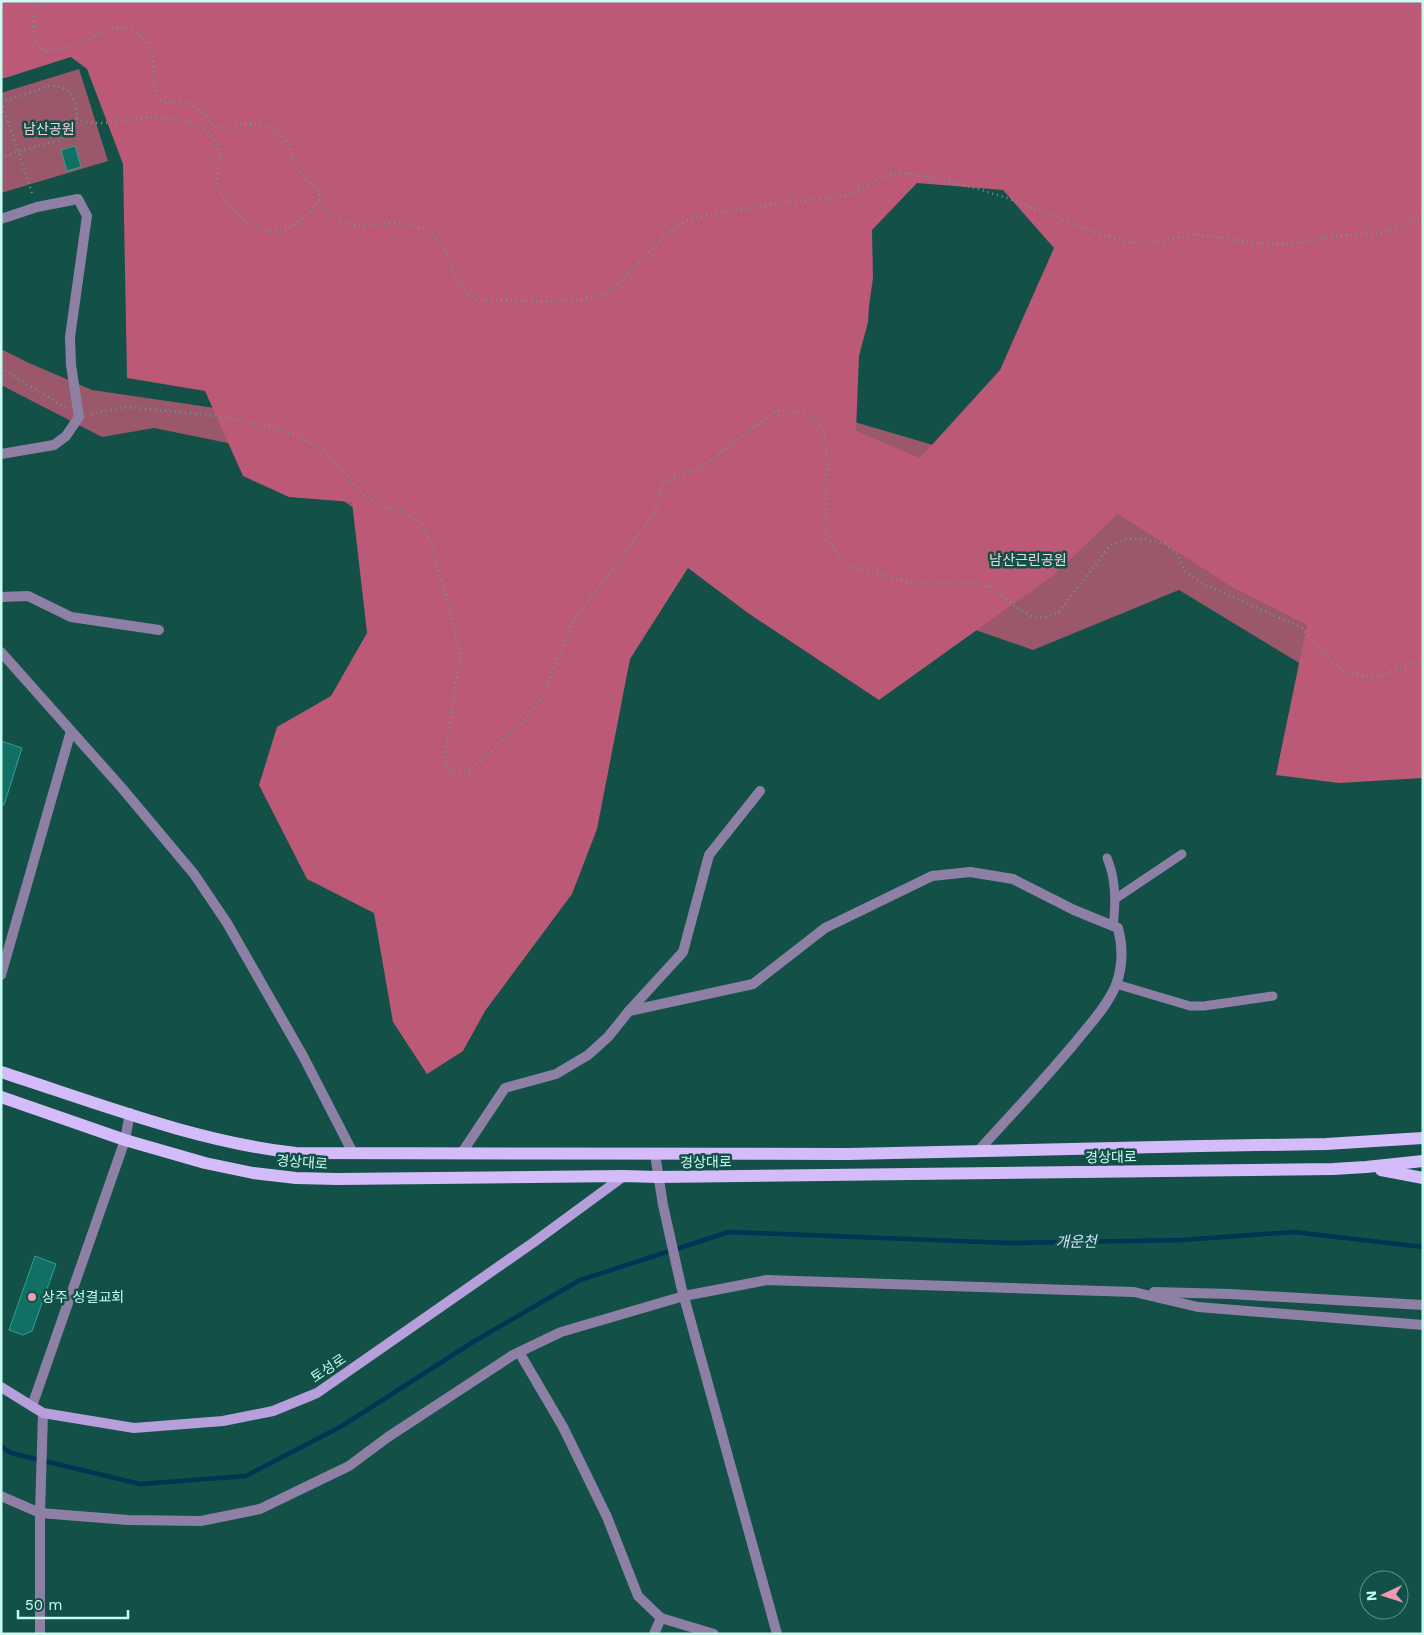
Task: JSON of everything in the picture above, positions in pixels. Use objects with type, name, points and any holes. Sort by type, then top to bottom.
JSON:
[{"type":"main road","name":"경상대로","points":[[1,1072],[204,1136],[244,1145],[296,1153],[848,1154],[1326,1144],[1423,1138]]},
{"type":"main road","name":"경상대로","points":[[1,1096],[125,1140],[205,1163],[253,1173],[296,1178],[657,1177],[1366,1167],[1423,1161]]},
{"type":"main road","points":[[1366,1167],[1423,1178]]},
{"type":"street","points":[[1,219],[37,207],[78,199],[86,216],[70,337],[71,364],[79,417],[66,436],[54,445],[1,454]]},
{"type":"street","points":[[1,597],[28,596],[71,617],[158,630]]},
{"type":"street","points":[[1,652],[194,874],[227,923],[303,1056],[353,1153]]},
{"type":"street","points":[[1,975],[71,731]]},
{"type":"street","points":[[462,1154],[505,1088],[556,1074],[588,1055],[608,1037],[683,952],[709,855],[760,791]]},
{"type":"street","points":[[629,1011],[753,984],[825,928],[932,876],[970,872],[1013,879],[1074,910],[1118,928],[1122,958],[1116,984],[1104,1008],[1052,1071],[978,1150]]},
{"type":"street","points":[[32,1406],[125,1140],[130,1113]]},
{"type":"street","points":[[655,1154],[657,1177],[682,1291],[777,1634]]},
{"type":"street","name":"토성로","points":[[1,1387],[44,1413],[134,1428],[223,1421],[273,1411],[317,1393],[534,1242],[624,1176]]},
{"type":"street","points":[[1,1496],[40,1513],[128,1520],[201,1521],[260,1509],[349,1466],[388,1436],[519,1352],[561,1332],[682,1291],[767,1280],[1230,1294],[1423,1305]]},
{"type":"street","points":[[1134,1292],[1198,1307],[1423,1325]]},
{"type":"street","points":[[519,1352],[563,1427],[607,1517],[638,1596],[662,1618],[714,1634]]},
{"type":"street","points":[[40,1634],[40,1513],[44,1413]]},
{"type":"street","points":[[654,1634],[662,1618]]},
{"type":"lane","points":[[1114,899],[1182,854]]},
{"type":"lane","points":[[1107,858],[1112,870],[1114,926]]},
{"type":"lane","points":[[1116,984],[1190,1006],[1204,1006],[1273,996]]},
{"type":"path","points":[[36,1],[34,33],[39,48],[44,52],[74,45],[112,28],[123,26],[132,28],[140,34],[149,47],[153,58],[156,91],[158,97],[163,102],[182,101],[191,104],[215,126],[224,129],[248,124],[260,125],[274,130],[288,144],[299,172],[319,193],[320,200],[328,213],[334,218],[344,223],[370,225],[405,223],[426,231],[444,249],[455,277],[466,292],[471,297],[479,300],[550,300],[592,298],[604,295],[613,289],[670,231],[691,218],[796,201],[840,197],[897,173],[915,174],[975,188],[1010,199],[1104,236],[1132,243],[1146,244],[1195,234],[1255,243],[1293,244],[1334,236],[1379,233],[1398,228],[1423,214]]},
{"type":"path","points":[[1,157],[18,152],[65,138],[74,129],[77,107],[73,97],[65,88],[50,86],[1,102],[18,152],[37,207]]},
{"type":"path","points":[[77,118],[84,123],[91,123],[119,122],[151,117],[196,125],[206,130],[219,148],[220,156],[216,176],[220,192],[243,221],[259,229],[277,230],[295,224],[310,213],[320,200]]},
{"type":"path","points":[[1,368],[79,417],[126,407],[240,420],[277,429],[303,438],[325,451],[363,495],[379,504],[402,512],[421,523],[430,541],[452,617],[460,656],[445,757],[446,765],[452,772],[462,773],[473,768],[519,726],[540,701],[575,618],[612,571],[654,512],[664,482],[705,465],[776,412],[785,410],[795,411],[810,417],[822,430],[827,454],[826,539],[850,567],[918,584],[982,584],[994,588],[1016,607],[1031,616],[1045,618],[1058,613],[1110,546],[1126,539],[1145,539],[1165,544],[1178,555],[1185,571],[1201,583],[1302,628],[1342,671],[1374,678],[1416,662],[1423,662]]},
{"type":"green space","points":[[1,1],[1423,1],[1423,778],[1339,783],[1276,775],[1307,625],[1232,587],[1118,514],[1051,577],[879,700],[748,613],[688,568],[630,659],[597,829],[572,894],[485,1011],[463,1051],[427,1074],[393,1022],[374,913],[307,879],[259,785],[277,727],[331,696],[367,633],[352,502],[289,497],[243,476],[205,391],[127,378],[123,164],[87,69],[71,57],[1,78]],"holes":[[[917,183],[1003,190],[1054,248],[1000,370],[920,458],[856,431],[859,356],[868,322],[873,278],[872,230]]]},
{"type":"green space","name":"남산공원","points":[[79,69],[108,161],[1,193],[1,93]]},
{"type":"green space","name":"남산근린공원","points":[[1,349],[92,390],[284,418],[762,395],[1111,497],[1369,659],[1352,695],[1179,590],[1033,650],[816,575],[421,552],[267,451],[154,428],[102,437],[1,385]]},
{"type":"building","points":[[75,146],[81,167],[67,171],[61,150]]},
{"type":"building","points":[[1,741],[22,748],[4,805],[1,805]]},
{"type":"building","name":"상주 성결교회","points":[[35,1256],[56,1264],[32,1331],[23,1335],[9,1330]]},
{"type":"waterway","name":"개운천","points":[[1,1446],[11,1453],[140,1484],[246,1476],[342,1426],[473,1342],[580,1280],[729,1232],[1009,1243],[1183,1240],[1294,1232],[1423,1247]]},
{"type":"place","name":"상주 성결교회","points":[[32,1297]]}]
